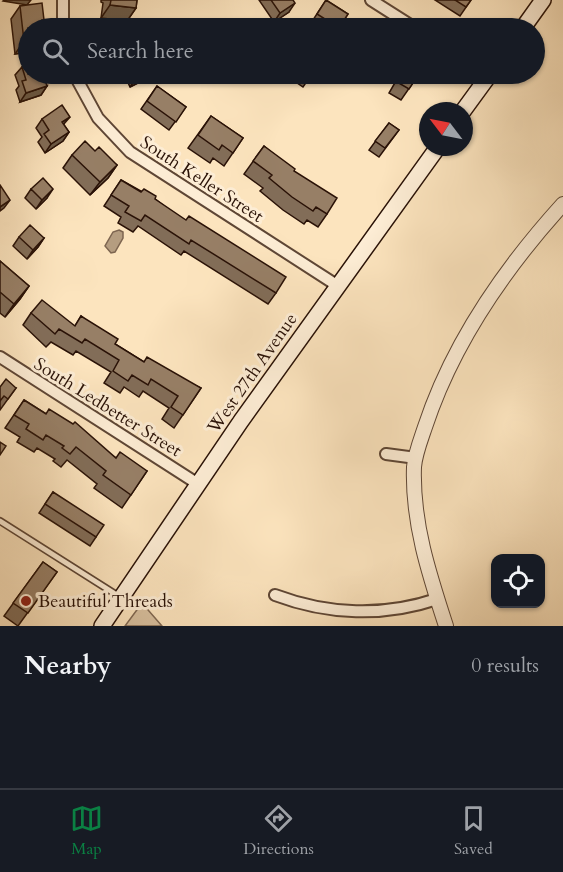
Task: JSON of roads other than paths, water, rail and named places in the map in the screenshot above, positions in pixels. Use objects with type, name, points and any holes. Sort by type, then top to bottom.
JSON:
[{"type":"main road","points":[[530,18],[543,0]]},
{"type":"main road","points":[[469,102],[481,84]]},
{"type":"main road","name":"West 27th Avenue","points":[[102,626],[198,484],[432,156]]},
{"type":"street","points":[[63,0],[63,18]]},
{"type":"street","points":[[371,0],[399,18]]},
{"type":"street","name":"South Keller Street","points":[[79,84],[98,118],[130,152],[339,286]]},
{"type":"street","points":[[446,626],[437,599],[415,508],[416,458],[431,408],[456,356],[509,271],[563,204]]},
{"type":"street","name":"South Ledbetter Street","points":[[0,357],[198,484]]},
{"type":"street","points":[[386,454],[416,458]]},
{"type":"street","points":[[275,596],[305,607],[374,612],[403,609],[437,599]]},
{"type":"lane","points":[[0,521],[122,598]]},
{"type":"place","name":"Beautiful Threads","points":[[26,601]]}]
